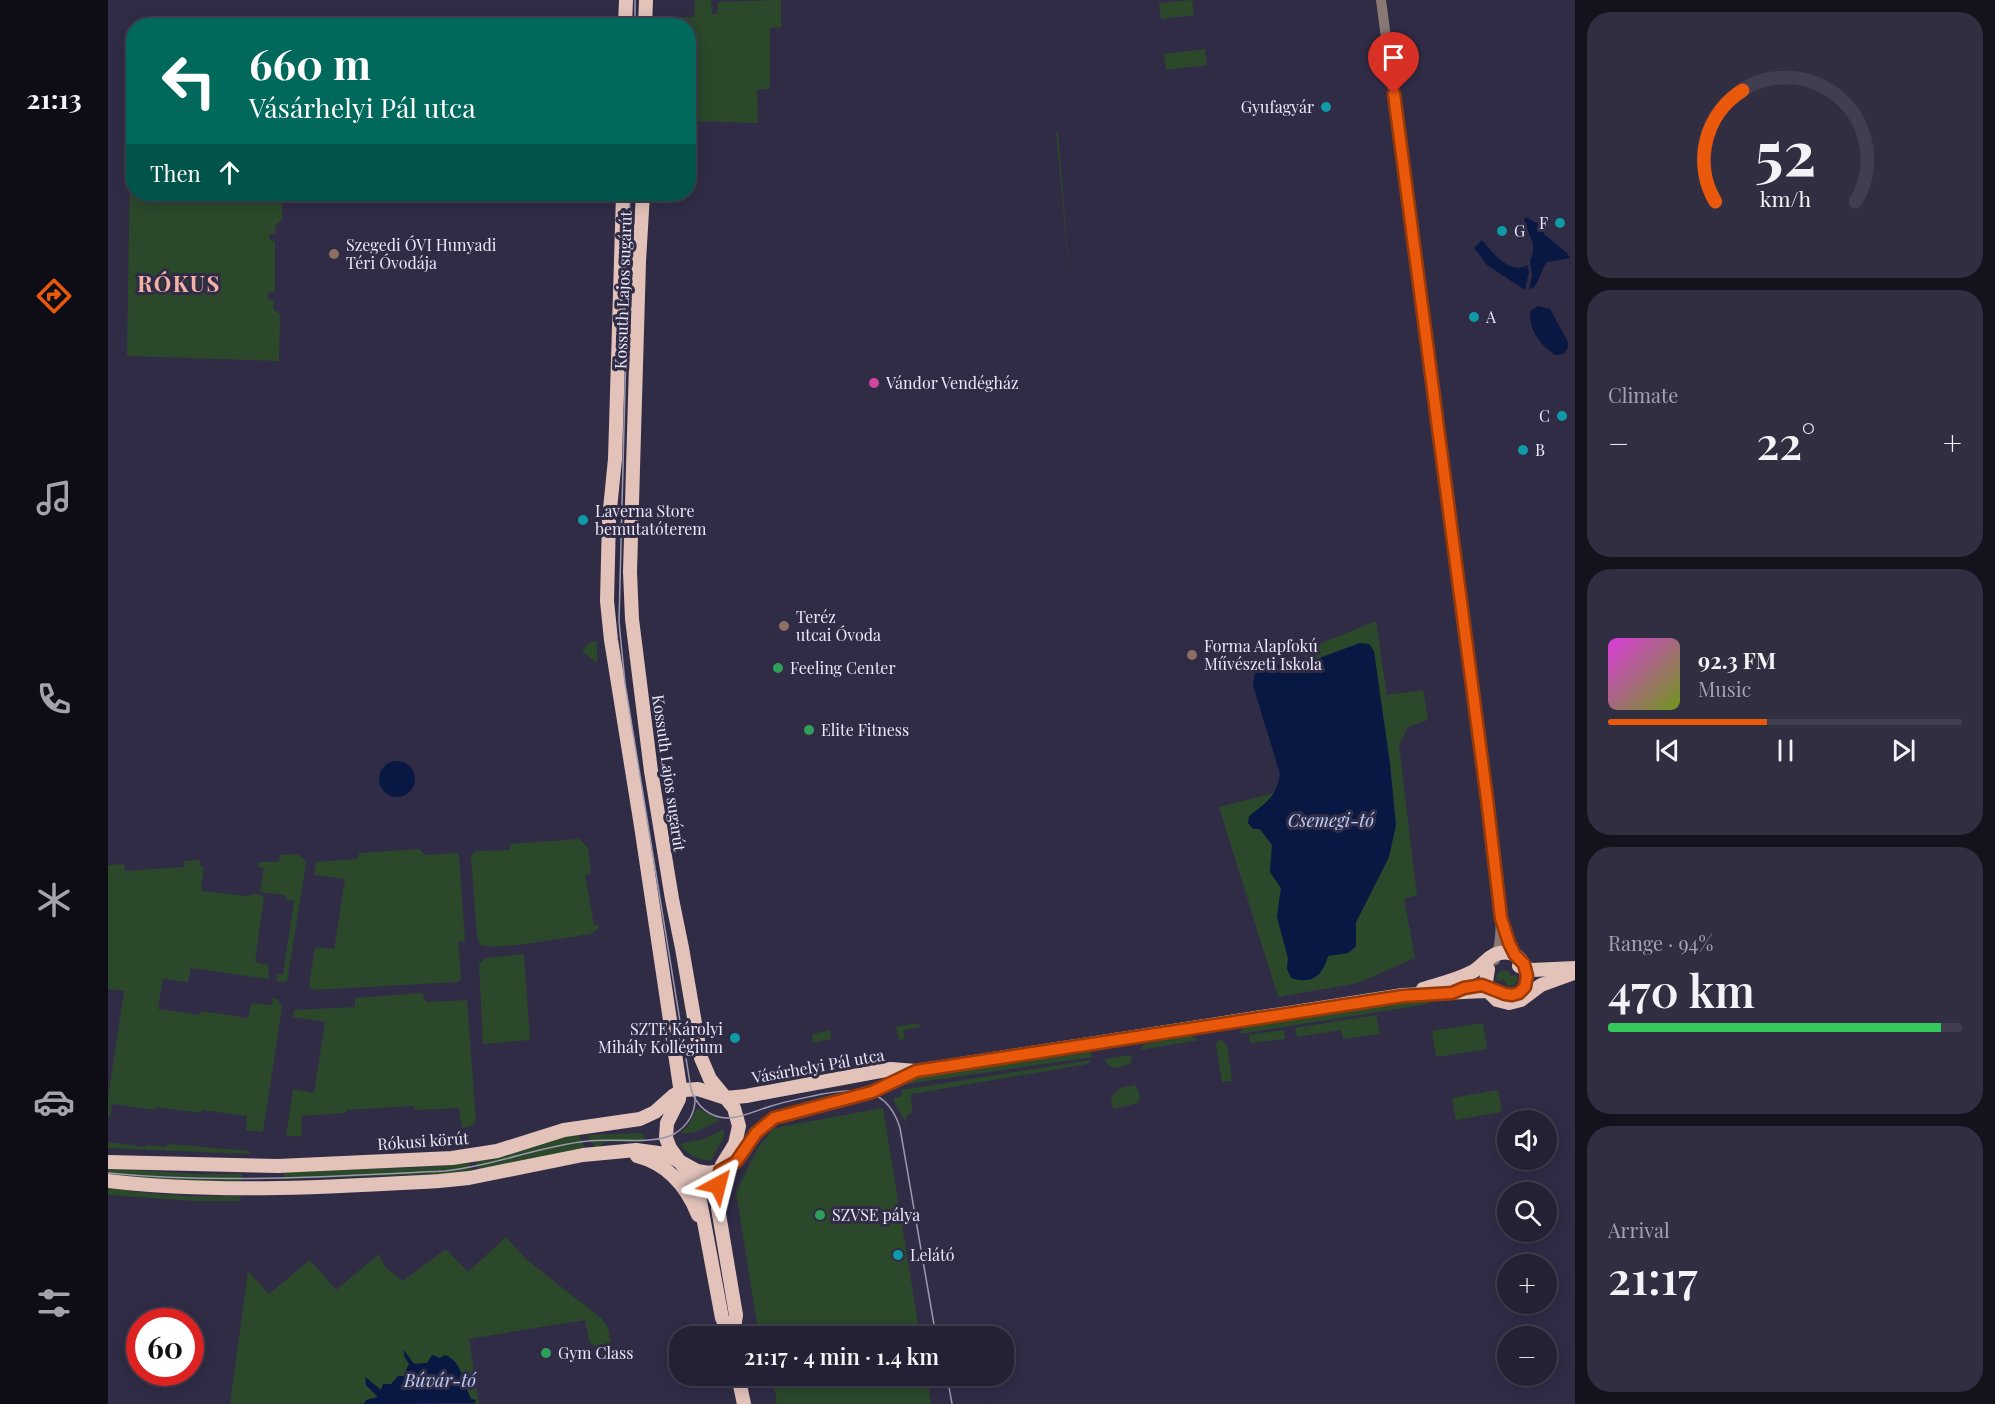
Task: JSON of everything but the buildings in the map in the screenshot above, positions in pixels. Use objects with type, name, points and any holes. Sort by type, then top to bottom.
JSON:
[{"type":"main road","points":[[625,18],[626,0]]},
{"type":"main road","points":[[645,18],[646,0]]},
{"type":"main road","name":"Kossuth Lajos sugárút","points":[[622,201],[616,428],[609,519],[608,613],[680,1091],[679,1100],[670,1114],[666,1138],[670,1148],[694,1182],[699,1195],[722,1318],[726,1326]]},
{"type":"main road","name":"Kossuth Lajos sugárút","points":[[643,201],[630,572],[632,619],[658,823],[701,1058],[710,1079],[734,1108],[737,1117],[738,1131],[733,1149],[720,1171],[718,1185],[718,1208],[736,1315],[733,1326]]},
{"type":"main road","points":[[1488,989],[1486,979],[1493,962]]},
{"type":"main road","name":"Vásárhelyi Pál utca","points":[[726,1098],[754,1095],[891,1069],[916,1071],[1403,996],[1454,986],[1472,978],[1493,962],[1575,966]]},
{"type":"main road","points":[[1522,963],[1527,980],[1525,987]]},
{"type":"main road","name":"Vásárhelyi Pál utca","points":[[1488,989],[1500,1002],[1513,1003],[1521,1000],[1541,985],[1575,973]]},
{"type":"main road","name":"Vásárhelyi Pál utca","points":[[1454,986],[1484,991],[1488,989],[1512,995],[1539,980],[1559,978]]},
{"type":"main road","name":"Vásárhelyi Pál utca","points":[[720,1171],[736,1162],[756,1133],[774,1118],[872,1092],[916,1071]]},
{"type":"main road","points":[[680,1091],[698,1089],[726,1098]]},
{"type":"main road","name":"Rókusi körút","points":[[108,1162],[271,1166],[452,1158],[497,1151],[564,1130],[640,1119],[656,1112],[680,1091]]},
{"type":"main road","points":[[108,1181],[186,1188],[245,1190],[429,1182],[469,1178],[583,1155],[636,1150],[660,1153],[697,1171],[709,1173],[720,1171]]},
{"type":"main road","points":[[619,1151],[652,1160],[671,1174],[692,1201],[710,1245]]},
{"type":"main road","points":[[740,1386],[744,1404]]},
{"type":"street","points":[[1381,0],[1488,804],[1501,918],[1493,962]]},
{"type":"street","points":[[1501,918],[1522,963]]},
{"type":"green space","points":[[695,0],[711,0],[712,14],[717,14],[718,2],[781,0],[781,27],[770,28],[770,89],[757,90],[758,123],[696,121],[696,18],[663,18],[694,17]]},
{"type":"green space","points":[[1192,0],[1194,15],[1161,19],[1159,3]]},
{"type":"green space","points":[[1205,49],[1207,65],[1166,70],[1164,54]]},
{"type":"green space","points":[[1057,131],[1058,133],[1071,292],[1056,133]]},
{"type":"green space","points":[[129,201],[282,201],[282,220],[275,226],[275,234],[269,234],[270,241],[275,241],[275,292],[268,293],[268,299],[274,300],[273,309],[280,314],[279,361],[127,356]]},
{"type":"green space","points":[[1376,621],[1387,695],[1423,690],[1428,720],[1408,727],[1399,745],[1417,895],[1404,899],[1415,958],[1358,983],[1278,997],[1219,807],[1274,793],[1272,798],[1250,816],[1272,845],[1270,872],[1281,888],[1277,917],[1288,958],[1287,969],[1328,956],[1348,953],[1356,947],[1356,922],[1389,857],[1360,643],[1306,663],[1304,650]]},
{"type":"green space","points":[[597,641],[597,663],[582,651],[589,643]]},
{"type":"green space","points":[[579,839],[588,848],[591,873],[585,875],[594,925],[598,925],[598,929],[590,934],[533,943],[502,946],[480,945],[477,937],[471,856],[476,851],[510,850],[510,844]]},
{"type":"green space","points":[[419,849],[425,855],[457,853],[459,856],[465,941],[458,942],[461,979],[457,982],[314,990],[309,987],[315,947],[334,949],[345,879],[314,875],[316,862],[356,859],[360,853]]},
{"type":"green space","points":[[297,854],[306,863],[287,982],[276,981],[277,974],[283,975],[294,901],[287,900],[284,895],[260,892],[264,868],[258,867],[259,862],[279,862],[280,855]]},
{"type":"green space","points":[[200,860],[200,866],[204,868],[201,891],[264,896],[255,962],[268,965],[269,979],[191,968],[188,982],[163,979],[158,1009],[200,1015],[201,1011],[248,1018],[251,1003],[272,1005],[273,998],[278,1000],[282,1007],[263,1132],[246,1130],[247,1116],[202,1110],[201,1113],[157,1107],[156,1110],[112,1104],[110,1118],[108,1117],[108,1098],[124,991],[108,989],[108,865],[124,864],[125,871],[184,867],[184,861]]},
{"type":"green space","points":[[524,954],[530,1040],[483,1044],[479,964],[486,958]]},
{"type":"green space","points":[[1501,970],[1509,971],[1511,976],[1517,975],[1518,980],[1515,984],[1508,986],[1503,980],[1497,981],[1496,976]]},
{"type":"green space","points":[[422,993],[426,1002],[467,1000],[476,1121],[472,1126],[462,1128],[459,1108],[415,1110],[414,1106],[346,1110],[346,1113],[301,1116],[302,1136],[286,1136],[293,1089],[314,1093],[325,1022],[293,1017],[294,1010],[355,1007],[355,998]]},
{"type":"green space","points":[[1407,998],[1433,1000],[1428,1004],[1239,1034],[1244,1027]]},
{"type":"green space","points":[[1376,1015],[1380,1034],[1343,1039],[1341,1030],[1297,1037],[1295,1028]]},
{"type":"green space","points":[[917,1023],[921,1027],[903,1030],[905,1039],[899,1040],[896,1027]]},
{"type":"green space","points":[[1483,1023],[1487,1049],[1436,1057],[1432,1031]]},
{"type":"green space","points":[[830,1030],[831,1039],[813,1043],[812,1034]]},
{"type":"green space","points":[[1284,1030],[1285,1039],[1250,1043],[1249,1035]]},
{"type":"green space","points":[[1190,1036],[1199,1040],[1140,1050],[1145,1044]]},
{"type":"green space","points":[[1223,1040],[1224,1044],[1227,1044],[1232,1081],[1222,1082],[1216,1046],[1217,1041]]},
{"type":"green space","points":[[1090,1052],[1093,1057],[906,1084],[905,1079]]},
{"type":"green space","points":[[1132,1055],[1131,1063],[1118,1068],[1110,1067],[1104,1059]]},
{"type":"green space","points":[[1091,1060],[1088,1064],[911,1094],[912,1112],[906,1117],[907,1124],[894,1102],[894,1098],[902,1096],[901,1090]]},
{"type":"green space","points":[[1136,1085],[1140,1098],[1138,1103],[1113,1109],[1111,1097],[1120,1088]]},
{"type":"green space","points":[[1498,1090],[1502,1110],[1497,1110],[1497,1113],[1456,1120],[1452,1098]]},
{"type":"green space","points":[[697,1108],[720,1120],[696,1132],[682,1134],[681,1133],[688,1126]]},
{"type":"green space","name":"SZVSE pálya","points":[[883,1108],[918,1326],[757,1326],[736,1192],[758,1148],[774,1128]]},
{"type":"green space","points":[[724,1129],[724,1137],[711,1160],[693,1156],[680,1144],[704,1139]]},
{"type":"green space","points":[[578,1133],[585,1149],[478,1170],[476,1161]]},
{"type":"green space","points":[[643,1133],[644,1142],[607,1142],[595,1148],[587,1135]]},
{"type":"green space","points":[[108,1142],[144,1147],[148,1145],[165,1147],[169,1144],[250,1151],[249,1154],[108,1148]]},
{"type":"green space","points":[[470,1163],[471,1171],[444,1174],[284,1179],[284,1172],[443,1166]]},
{"type":"green space","points":[[108,1168],[197,1174],[242,1174],[242,1182],[108,1176]]},
{"type":"green space","points":[[108,1187],[146,1193],[190,1196],[241,1196],[240,1201],[194,1201],[108,1195]]},
{"type":"green space","points":[[506,1237],[526,1259],[602,1319],[608,1328],[611,1344],[593,1346],[589,1340],[585,1320],[469,1339],[479,1404],[472,1404],[475,1403],[440,1358],[427,1363],[410,1364],[407,1377],[382,1391],[366,1377],[366,1385],[378,1397],[367,1400],[364,1404],[230,1404],[248,1271],[269,1294],[310,1260],[336,1290],[379,1254],[385,1267],[403,1281],[446,1249],[468,1272]]},
{"type":"green space","points":[[768,1386],[928,1386],[931,1404],[774,1404],[777,1401],[774,1388]]},
{"type":"water","points":[[1526,217],[1540,225],[1544,234],[1570,258],[1547,262],[1533,288],[1529,289],[1532,276],[1530,260],[1533,244],[1524,220]]},
{"type":"water","points":[[1482,240],[1496,256],[1508,265],[1521,268],[1527,265],[1529,272],[1525,290],[1487,265],[1474,248]]},
{"type":"water","points":[[1538,306],[1550,309],[1568,342],[1564,354],[1555,355],[1536,336],[1531,324],[1530,311]]},
{"type":"water","name":"Csemegi-tó","points":[[1360,643],[1369,644],[1374,651],[1396,825],[1389,857],[1356,922],[1356,946],[1348,953],[1328,956],[1323,969],[1315,977],[1298,980],[1291,978],[1287,969],[1288,958],[1277,917],[1281,888],[1270,872],[1272,845],[1260,829],[1253,829],[1248,823],[1249,816],[1273,794],[1280,774],[1253,685],[1255,672],[1297,659],[1306,663]]},
{"type":"water","points":[[397,761],[410,766],[415,779],[410,792],[397,797],[384,792],[379,779],[384,766]]},
{"type":"water","name":"Búvár-tó","points":[[404,1350],[414,1364],[427,1363],[432,1355],[440,1358],[445,1355],[451,1358],[459,1368],[471,1399],[476,1400],[475,1403],[364,1404],[366,1400],[378,1397],[366,1385],[365,1377],[381,1390],[383,1384],[391,1384],[398,1376],[407,1376],[406,1370],[409,1364],[404,1356]]},
{"type":"tram line","points":[[635,0],[635,18]]},
{"type":"tram line","points":[[630,201],[619,622],[625,683],[691,1089],[696,1101],[705,1110],[715,1116],[728,1118],[743,1116],[795,1100],[848,1091],[870,1093],[887,1104],[900,1128],[934,1326]]},
{"type":"tram line","points":[[108,1173],[234,1179],[445,1171],[570,1144],[598,1140],[645,1140],[666,1137],[679,1131],[687,1123],[694,1108],[695,1096]]},
{"type":"tram line","points":[[949,1386],[952,1404]]},
{"type":"place","name":"Gyufagyár","points":[[1326,107]]},
{"type":"place","name":"F","points":[[1560,223]]},
{"type":"place","name":"G","points":[[1502,231]]},
{"type":"place","name":"Szegedi ÓVI Hunyadi Téri Óvodája","points":[[334,254]]},
{"type":"place","name":"A","points":[[1474,317]]},
{"type":"place","name":"Vándor Vendégház","points":[[874,383]]},
{"type":"place","name":"C","points":[[1562,416]]},
{"type":"place","name":"B","points":[[1523,450]]},
{"type":"place","name":"Laverna Store bemutatóterem","points":[[583,520]]},
{"type":"place","name":"Teréz utcai Óvoda","points":[[784,626]]},
{"type":"place","name":"Forma Alapfokú Művészeti Iskola","points":[[1192,655]]},
{"type":"place","name":"Feeling Center","points":[[778,668]]},
{"type":"place","name":"Elite Fitness","points":[[809,730]]},
{"type":"place","name":"SZTE Károlyi Mihály Kollégium","points":[[735,1038]]},
{"type":"place","name":"SZVSE pálya","points":[[820,1215]]},
{"type":"place","name":"Lelátó","points":[[898,1255]]},
{"type":"place","name":"Gym Class","points":[[546,1353]]},
{"type":"district","name":"RÓKUS","points":[[179,284]]},
{"type":"route","points":[[718,1185],[720,1171],[736,1162],[756,1133],[774,1118],[872,1092],[916,1071],[1403,996],[1452,993],[1482,985],[1512,995],[1519,993],[1525,987],[1527,980],[1525,967],[1509,943],[1501,918],[1394,94]]}]
